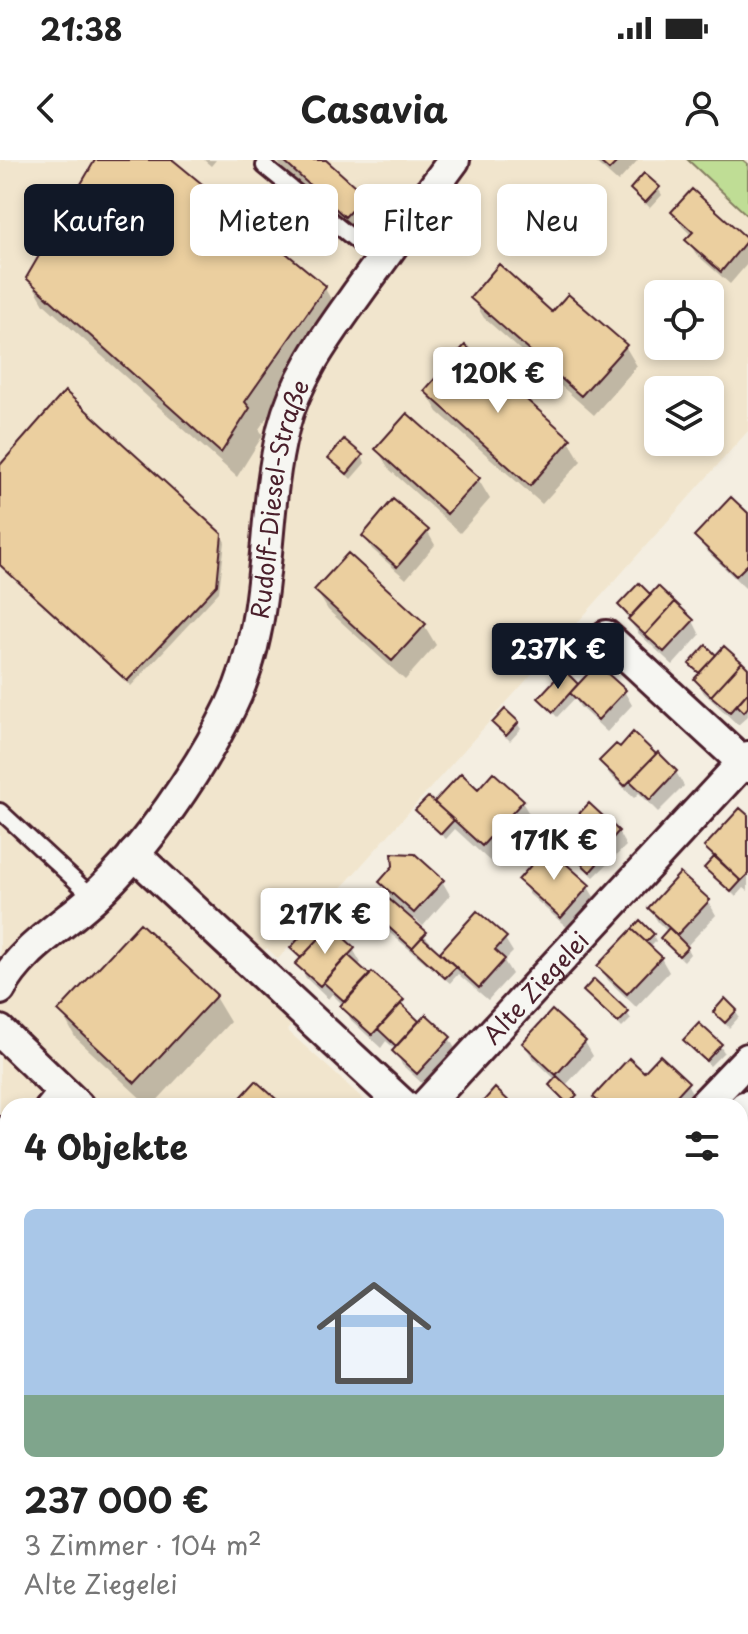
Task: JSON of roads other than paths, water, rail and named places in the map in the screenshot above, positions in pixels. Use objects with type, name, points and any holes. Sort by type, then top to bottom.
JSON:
[{"type":"street","name":"Rudolf-Diesel-Straße","points":[[0,989],[19,963],[94,898],[134,854],[204,756],[232,704],[261,616],[277,467],[283,429],[296,390],[316,352],[454,160]]},
{"type":"street","name":"Alte Ziegelei","points":[[432,1098],[746,762],[606,636]]},
{"type":"street","points":[[134,854],[395,1098]]},
{"type":"street","points":[[0,1031],[57,1098]]},
{"type":"street","points":[[711,1098],[748,1059]]},
{"type":"lane","points":[[264,166],[381,261]]},
{"type":"lane","points":[[0,811],[94,898]]},
{"type":"lane","points":[[0,1468],[0,1475]]}]
